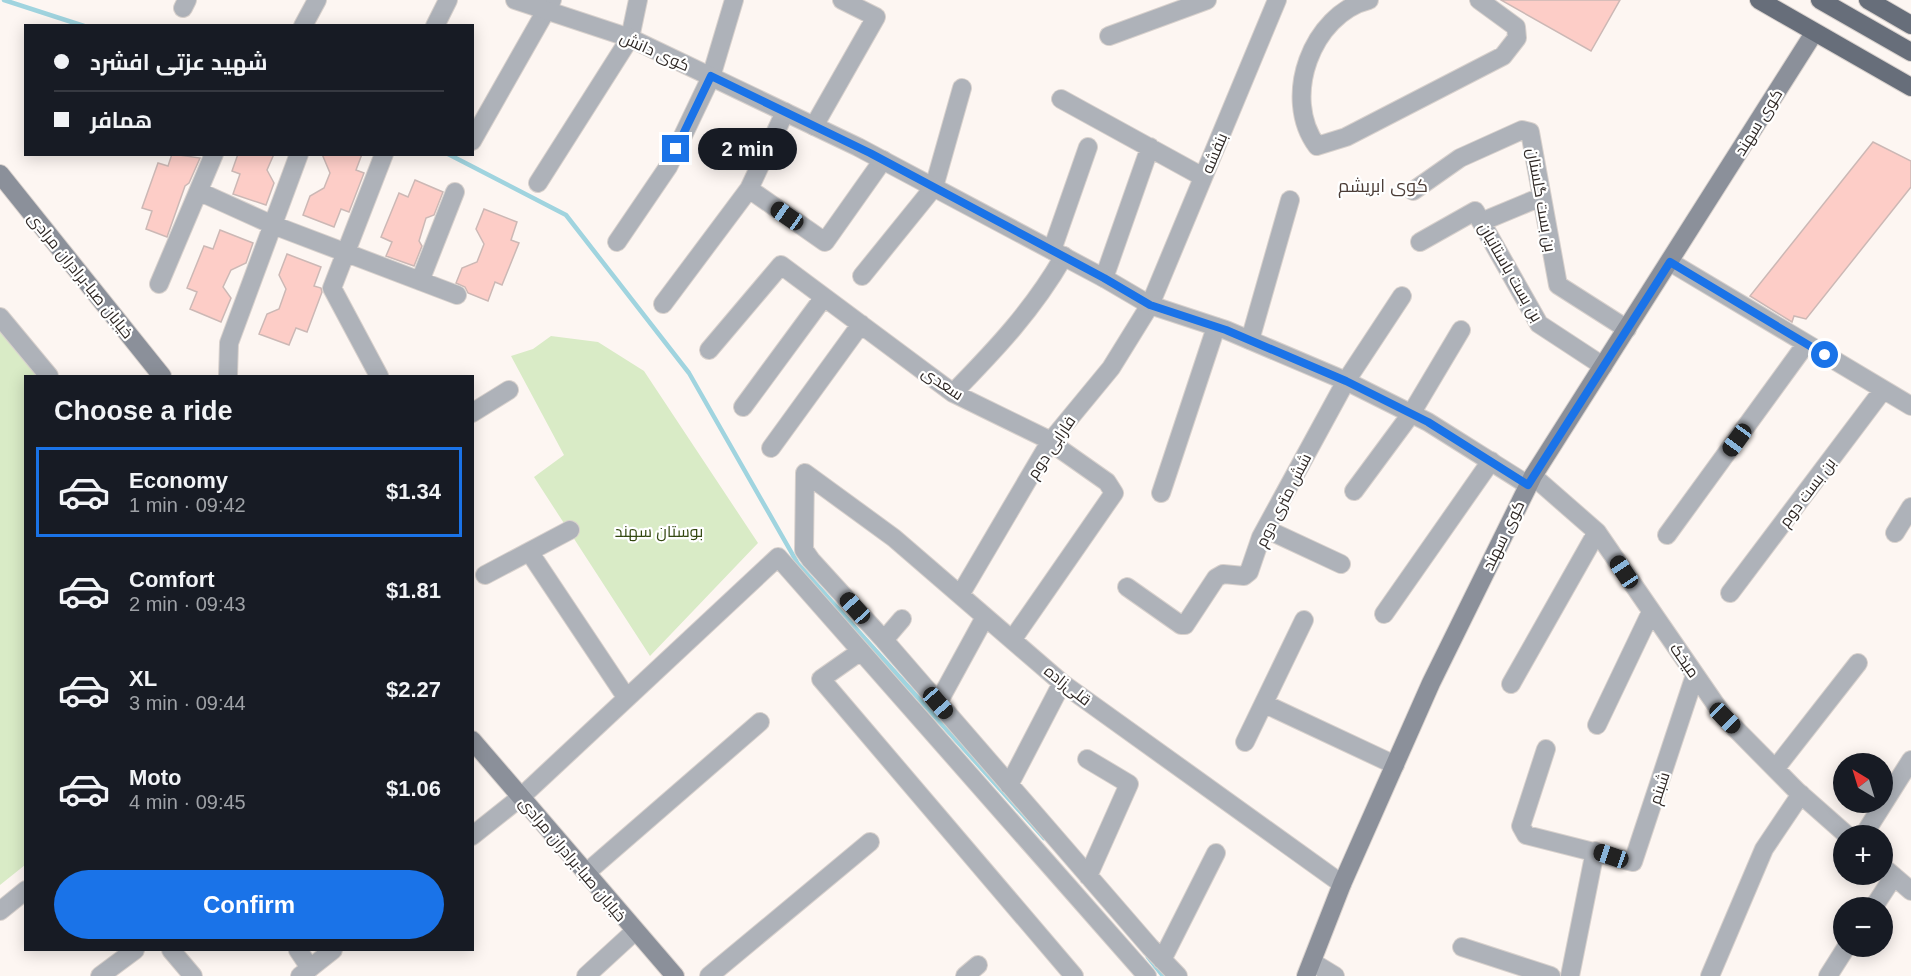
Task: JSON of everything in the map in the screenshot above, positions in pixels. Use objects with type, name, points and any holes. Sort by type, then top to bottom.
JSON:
[{"type":"highway","points":[[1759,0],[1911,87]]},
{"type":"highway","points":[[1820,0],[1911,52]]},
{"type":"highway","points":[[1868,0],[1911,25]]},
{"type":"main road","name":"کوی سهند","points":[[1309,969],[1342,884],[1431,683],[1531,480],[1814,33]]},
{"type":"main road","name":"خیابان صبا-برادران مرادی","points":[[0,174],[161,375]]},
{"type":"main road","name":"خیابان صبا-برادران مرادی","points":[[474,742],[675,976]]},
{"type":"street","points":[[304,24],[317,0]]},
{"type":"street","points":[[436,24],[448,0]]},
{"type":"street","name":"کوی دانش","points":[[515,0],[549,5],[630,38],[711,76],[883,160],[1150,305],[1250,340],[1346,381],[1411,414],[1491,461],[1531,480]]},
{"type":"street","points":[[538,183],[630,38],[638,0]]},
{"type":"street","points":[[617,242],[668,167],[711,76],[734,0]]},
{"type":"street","points":[[814,126],[876,17],[842,0]]},
{"type":"street","points":[[1109,36],[1207,0]]},
{"type":"street","name":"بنفشه","points":[[1150,305],[1277,0]]},
{"type":"street","points":[[1369,0],[1346,8],[1334,19],[1321,35],[1306,66],[1301,88],[1306,120],[1317,146],[1346,137],[1503,56],[1517,38],[1516,27],[1479,0]]},
{"type":"street","points":[[474,137],[549,5]]},
{"type":"street","points":[[862,276],[934,187],[963,88]]},
{"type":"street","points":[[1061,99],[1203,177]]},
{"type":"street","points":[[663,304],[749,189],[785,112]]},
{"type":"street","name":"بن بست گلستان","points":[[1413,191],[1460,158],[1522,129],[1530,132],[1558,285],[1627,329]]},
{"type":"street","points":[[953,393],[1042,294],[1058,253],[1088,147]]},
{"type":"street","points":[[1104,278],[1150,147]]},
{"type":"street","points":[[159,285],[213,156]]},
{"type":"street","points":[[228,375],[229,344],[298,156]]},
{"type":"street","points":[[378,375],[332,288],[383,156]]},
{"type":"street","points":[[749,189],[825,242],[883,160]]},
{"type":"street","points":[[200,192],[273,225],[457,295]]},
{"type":"street","points":[[420,281],[455,192]]},
{"type":"street","points":[[1481,222],[1541,197]]},
{"type":"street","points":[[1250,340],[1290,200]]},
{"type":"street","name":"بن بست باستانیان","points":[[1420,242],[1471,210],[1477,213],[1539,324],[1603,366]]},
{"type":"street","points":[[1670,262],[1911,406]]},
{"type":"street","name":"سعدی","points":[[709,350],[781,265],[953,393],[1050,442],[1112,489],[1114,493],[1012,640]]},
{"type":"street","name":"شش متری دوم","points":[[1127,587],[1181,625],[1185,625],[1216,578],[1223,574],[1244,576],[1249,572],[1266,529],[1346,381],[1402,296]]},
{"type":"street","points":[[743,407],[824,297]]},
{"type":"street","name":"فارابی دوم","points":[[960,595],[1050,442],[1111,368],[1150,305]]},
{"type":"street","points":[[0,316],[48,375]]},
{"type":"street","points":[[771,448],[861,324]]},
{"type":"street","points":[[1161,493],[1216,327]]},
{"type":"street","points":[[1354,491],[1411,414],[1461,330]]},
{"type":"street","points":[[1667,535],[1806,344]]},
{"type":"street","points":[[474,412],[509,390]]},
{"type":"street","name":"بن بست دوم","points":[[1730,593],[1883,390]]},
{"type":"street","points":[[1384,614],[1491,461]]},
{"type":"street","name":"قلی‌زاده","points":[[884,640],[804,550],[805,473],[894,538],[1062,683],[1342,884]]},
{"type":"street","name":"میخک","points":[[1531,480],[1597,532],[1725,718],[1775,769],[1836,825]]},
{"type":"street","points":[[1895,533],[1911,507]]},
{"type":"street","points":[[1266,529],[1341,564]]},
{"type":"street","points":[[485,575],[570,530]]},
{"type":"street","points":[[1511,684],[1597,532]]},
{"type":"street","points":[[530,553],[626,697]]},
{"type":"street","points":[[474,834],[521,797],[778,556],[1147,976]]},
{"type":"street","points":[[1597,725],[1651,612]]},
{"type":"street","points":[[938,703],[985,617]]},
{"type":"street","points":[[902,619],[884,640],[1088,876],[1178,976]]},
{"type":"street","points":[[1245,742],[1304,620]]},
{"type":"street","points":[[861,651],[821,679],[1074,976]]},
{"type":"street","points":[[1775,769],[1858,663]]},
{"type":"street","name":"شبنم","points":[[1546,749],[1521,826],[1526,835],[1595,851],[1628,862],[1636,859],[1695,675]]},
{"type":"street","points":[[1009,784],[1062,683]]},
{"type":"street","points":[[1265,704],[1395,765]]},
{"type":"street","points":[[586,873],[760,722]]},
{"type":"street","points":[[1087,759],[1129,784],[1088,876]]},
{"type":"street","points":[[1870,825],[1911,760]]},
{"type":"street","points":[[1710,976],[1764,849],[1801,794]]},
{"type":"street","points":[[709,976],[870,842]]},
{"type":"street","points":[[1570,976],[1595,851]]},
{"type":"street","points":[[1162,960],[1216,853]]},
{"type":"street","points":[[1893,875],[1911,890]]},
{"type":"street","points":[[0,911],[24,892]]},
{"type":"street","points":[[586,976],[635,931]]},
{"type":"street","points":[[1462,947],[1551,976]]},
{"type":"street","points":[[100,976],[134,951]]},
{"type":"street","points":[[172,951],[193,976]]},
{"type":"street","points":[[298,951],[305,972],[332,951]]},
{"type":"street","points":[[1828,976],[1840,957]]},
{"type":"street","points":[[1309,969],[1335,976]]},
{"type":"green space","points":[[0,331],[38,375],[24,375],[24,866],[0,885]]},
{"type":"green space","name":"بوستان سهند","points":[[551,336],[598,342],[644,371],[758,543],[650,656],[534,477],[564,455],[511,356],[533,349]]},
{"type":"building","points":[[1501,0],[1620,0],[1591,51]]},
{"type":"building","points":[[1873,142],[1911,161],[1911,187],[1806,319],[1794,316],[1792,322],[1750,296]]},
{"type":"building","points":[[171,156],[200,158],[189,183],[185,186],[167,237],[146,229],[152,211],[142,208],[158,163],[168,166]]},
{"type":"building","points":[[237,156],[273,156],[267,170],[274,183],[266,205],[233,194],[240,174],[232,171]]},
{"type":"building","points":[[323,156],[361,156],[356,170],[364,173],[349,212],[341,209],[334,227],[303,215],[310,196],[324,188],[330,173]]},
{"type":"building","points":[[415,180],[443,192],[434,215],[426,218],[419,241],[422,246],[414,266],[386,256],[392,242],[381,237],[399,193],[408,197]]},
{"type":"building","points":[[484,209],[517,222],[511,240],[519,243],[502,285],[495,282],[488,301],[468,293],[465,287],[456,283],[462,268],[477,262],[484,244],[476,229]]},
{"type":"building","points":[[220,230],[253,243],[246,263],[231,270],[223,287],[231,298],[221,322],[190,309],[197,292],[187,288],[204,246],[213,249]]},
{"type":"building","points":[[287,254],[321,267],[314,286],[321,288],[322,292],[307,332],[296,328],[289,345],[259,334],[267,314],[279,309],[286,289],[279,275]]},
{"type":"waterway","points":[[4,0],[78,24]]},
{"type":"waterway","points":[[452,156],[566,215],[689,373],[798,564],[1044,838]]},
{"type":"waterway","points":[[1148,957],[1163,976]]},
{"type":"district","name":"کوی ابریشم","points":[[1383,186]]},
{"type":"route","points":[[676,149],[711,76],[870,153],[1150,305],[1226,330],[1346,381],[1428,422],[1528,485],[1670,262],[1825,355]]}]
